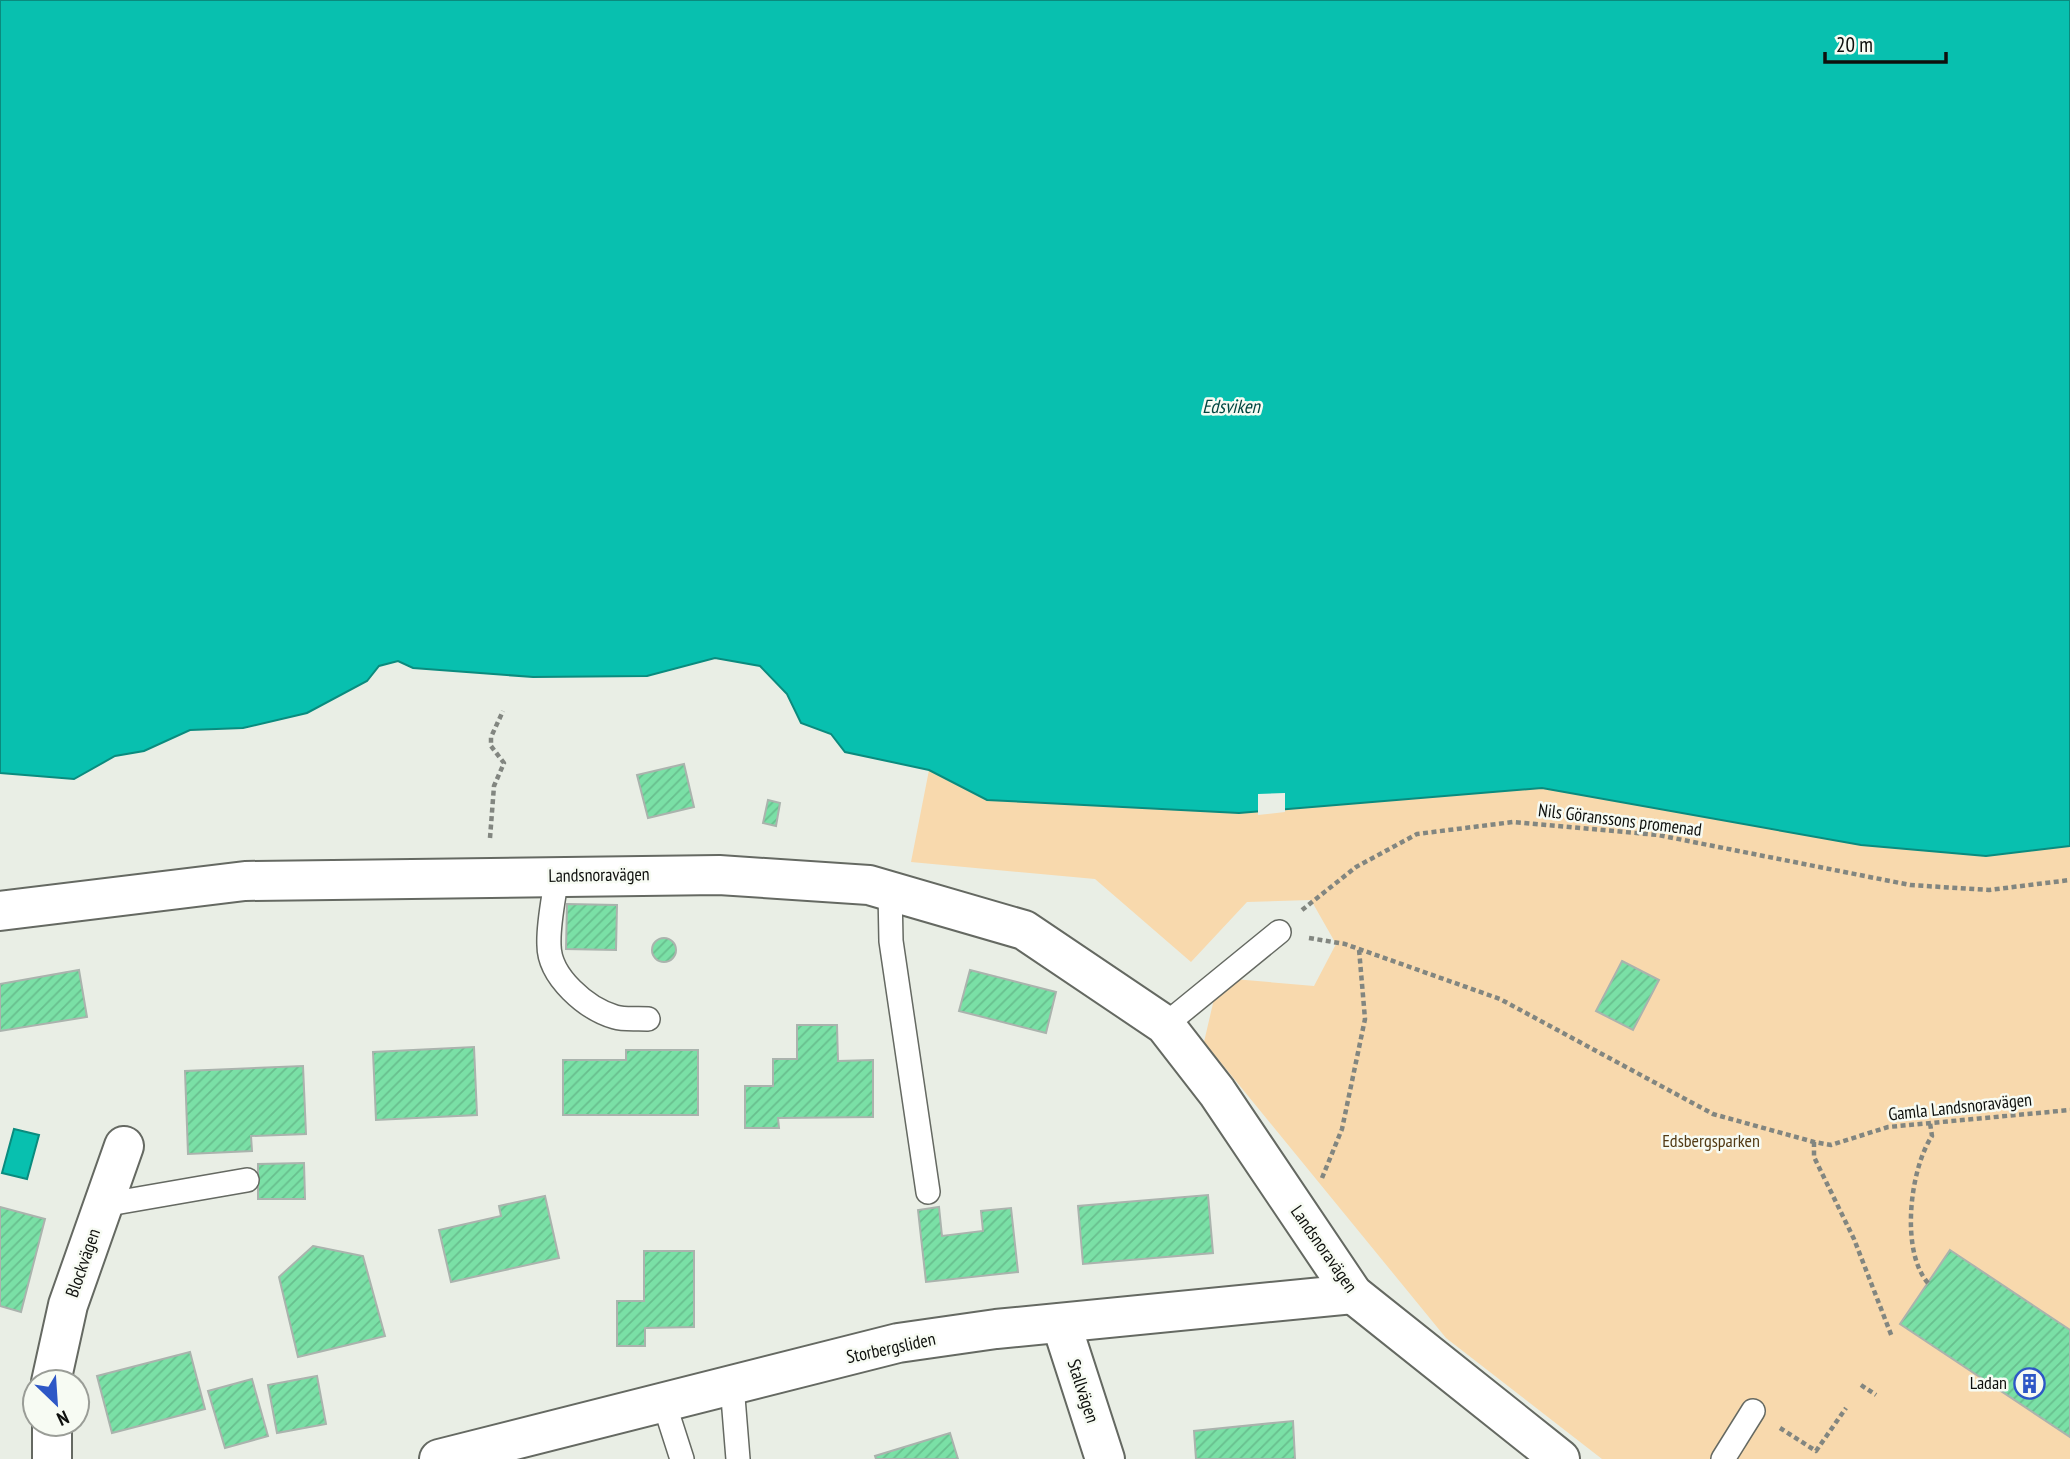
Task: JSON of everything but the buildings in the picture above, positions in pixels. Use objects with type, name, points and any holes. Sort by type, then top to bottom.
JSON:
[{"type":"street","name":"Landsnoravägen","points":[[0,911],[245,881],[719,875],[870,885],[1024,930],[1165,1025],[1217,1092],[1353,1294],[1560,1459]]},
{"type":"street","name":"Blockvägen","points":[[54,1368],[68,1305],[124,1146]]},
{"type":"street","name":"Storbergsliden","points":[[439,1459],[898,1343],[1061,1323],[1353,1294]]},
{"type":"street","name":"Stallvägen","points":[[1061,1323],[1105,1459]]},
{"type":"street","points":[[52,1438],[52,1459]]},
{"type":"lane","points":[[557,876],[548,948],[559,974],[578,996],[601,1011],[618,1018],[648,1018]]},
{"type":"lane","points":[[890,891],[891,941],[928,1192]]},
{"type":"lane","points":[[1165,1025],[1279,932]]},
{"type":"lane","points":[[103,1206],[247,1180]]},
{"type":"lane","points":[[732,1385],[738,1459]]},
{"type":"lane","points":[[664,1403],[682,1459]]},
{"type":"lane","points":[[1723,1459],[1753,1410]]},
{"type":"path","points":[[489,846],[494,786],[504,763],[491,746],[491,737],[503,711]]},
{"type":"path","name":"Nils Göranssons promenad","points":[[1279,932],[1318,893],[1356,867],[1417,834],[1513,822],[1658,835],[1910,885],[1989,890],[2070,880]]},
{"type":"path","name":"Gamla Landsnoravägen","points":[[1279,932],[1359,949],[1500,999],[1713,1114],[1814,1142],[1831,1145],[1888,1127],[2070,1110]]},
{"type":"path","points":[[1322,1180],[1342,1129],[1365,1019],[1359,949]]},
{"type":"path","points":[[1928,1283],[1920,1274],[1912,1244],[1913,1202],[1921,1153],[1932,1136],[1930,1123]]},
{"type":"path","points":[[1814,1142],[1814,1157],[1854,1239],[1892,1336]]},
{"type":"path","points":[[1861,1385],[1875,1395]]},
{"type":"path","points":[[1753,1410],[1816,1451],[1846,1408]]},
{"type":"green space","name":"Edsbergsparken","points":[[929,770],[987,800],[1542,788],[1986,856],[2070,846],[2070,1459],[1602,1459],[1446,1338],[1204,1042],[1214,999],[1234,979],[1314,986],[1336,944],[1311,900],[1247,902],[1191,962],[1095,879],[911,862]]},
{"type":"water","name":"Edsviken","points":[[0,0],[2070,0],[2070,846],[1986,856],[1861,845],[1542,788],[1239,813],[987,800],[929,770],[845,752],[831,734],[801,723],[787,694],[760,666],[715,658],[647,676],[533,677],[413,668],[398,661],[379,666],[367,681],[307,713],[243,728],[190,730],[144,751],[115,756],[74,779],[0,773]]},
{"type":"water","points":[[14,1129],[39,1135],[27,1179],[2,1173]]},
{"type":"pier","points":[[1285,793],[1285,812],[1258,815],[1258,794]]},
{"type":"place","name":"Ladan","points":[[2030,1383]]}]
